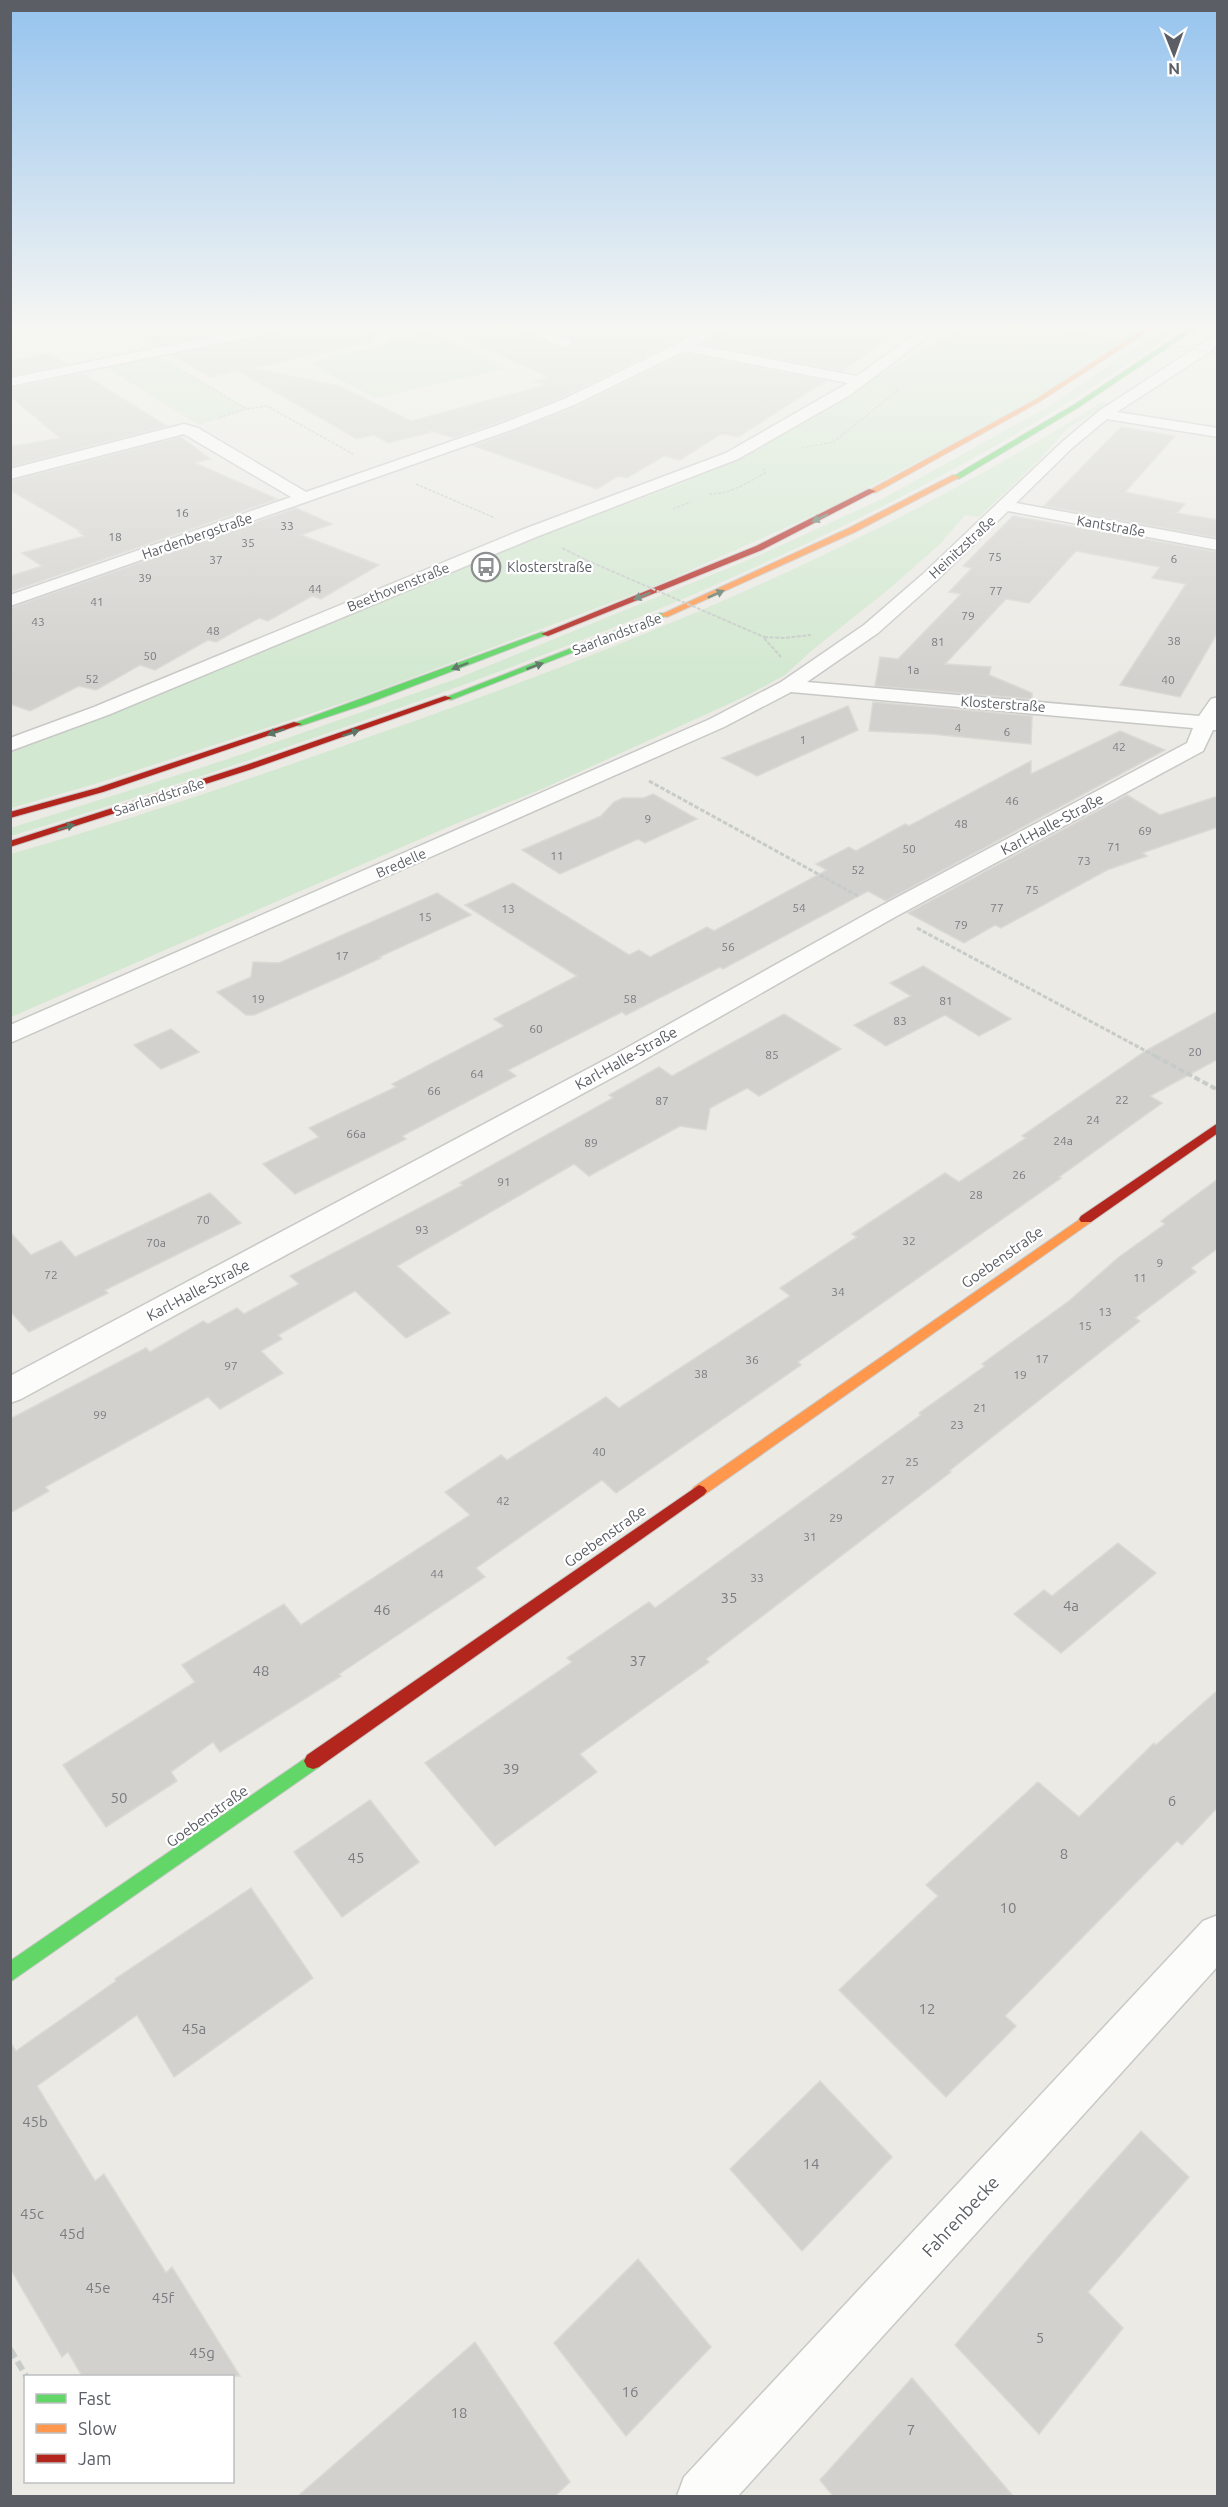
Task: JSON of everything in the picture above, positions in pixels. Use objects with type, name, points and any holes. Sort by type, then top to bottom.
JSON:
[{"type":"main road","name":"Saarlandstraße","points":[[10,815],[100,790],[363,702],[614,608],[759,548],[841,508],[956,445]]},
{"type":"main road","name":"Saarlandstraße","points":[[10,844],[129,808],[388,720],[684,608],[802,556],[1015,445]]},
{"type":"main road","name":"Goebenstraße","points":[[10,1973],[1218,1126]]},
{"type":"street","points":[[10,474],[122,445]]},
{"type":"street","points":[[218,445],[305,498]]},
{"type":"street","name":"Hardenbergstraße","points":[[10,601],[452,445]]},
{"type":"street","name":"Beethovenstraße","points":[[10,745],[101,711],[530,533],[732,456],[752,445]]},
{"type":"street","name":"Heinitzstraße","points":[[788,686],[871,629],[1005,506],[1067,445]]},
{"type":"street","name":"Kantstraße","points":[[1005,506],[1218,545]]},
{"type":"street","name":"Klosterstraße","points":[[788,686],[1214,716]]},
{"type":"street","name":"Bredelle","points":[[10,1035],[717,723],[788,686]]},
{"type":"street","name":"Karl-Halle-Straße","points":[[10,1391],[621,1062],[887,912],[1196,747],[1214,716]]},
{"type":"street","name":"Fahrenbecke","points":[[703,2496],[1218,1935]]},
{"type":"path","points":[[338,445],[383,470],[530,533]]},
{"type":"path","points":[[586,560],[764,637]]},
{"type":"path","points":[[666,791],[1218,1090]]},
{"type":"path","points":[[10,2349],[25,2375]]},
{"type":"green space","points":[[758,445],[949,445],[834,506],[655,586],[358,698],[95,784],[11,808],[11,749],[106,714],[539,536],[680,484],[727,463]]},
{"type":"green space","points":[[979,445],[997,445],[902,497],[804,545],[605,631],[504,670],[304,741],[11,836],[11,828],[225,760],[456,679],[753,558],[884,498]]},
{"type":"green space","points":[[1031,445],[1053,445],[979,517],[965,515],[939,545],[785,675],[746,696],[542,789],[455,824],[11,1017],[11,854],[270,772],[512,686],[600,652],[686,617],[856,539],[939,497]]},
{"type":"building","points":[[21,445],[94,445],[10,467],[10,447]]},
{"type":"building","points":[[150,445],[192,445],[210,459],[195,463],[277,499],[10,592],[10,576],[42,566],[22,553],[84,536],[79,532],[82,532],[10,490],[10,481]]},
{"type":"building","points":[[704,445],[680,460],[664,456],[627,478],[618,476],[597,489],[474,446]]},
{"type":"building","points":[[1103,445],[1167,445],[1125,492],[1185,504],[1177,513],[1218,520],[1218,538],[1044,506]]},
{"type":"building","points":[[296,508],[332,524],[301,535],[379,565],[321,599],[312,596],[268,621],[259,618],[216,642],[208,640],[155,670],[140,665],[96,690],[79,686],[30,711],[10,704],[10,608]]},
{"type":"building","points":[[1013,516],[1218,552],[1218,632],[1180,697],[1120,685],[1186,584],[1152,578],[1160,567],[1076,551],[1029,603],[1006,599],[945,664],[991,667],[989,675],[1032,693],[1032,699],[875,686],[880,657],[898,659],[961,594],[949,592],[972,568],[963,566]]},
{"type":"building","points":[[873,702],[1032,716],[1031,744],[932,734],[869,731]]},
{"type":"building","points":[[848,706],[858,730],[757,776],[722,758]]},
{"type":"building","points":[[1120,731],[1165,750],[886,901],[868,891],[723,969],[720,967],[626,1015],[622,1012],[508,1070],[516,1076],[402,1136],[406,1139],[295,1194],[263,1164],[319,1137],[309,1128],[396,1087],[392,1084],[504,1026],[494,1019],[577,976],[465,905],[513,883],[629,955],[639,950],[650,957],[707,927],[714,931],[827,870],[816,864],[849,847],[856,851],[905,824],[909,826],[1031,761],[1031,774]]},
{"type":"building","points":[[653,794],[697,819],[645,843],[638,839],[560,874],[522,850],[601,816],[614,802],[623,798],[644,798]]},
{"type":"building","points":[[1127,795],[1160,815],[1218,796],[1218,827],[1142,853],[1147,856],[1107,870],[1001,928],[995,925],[964,943],[908,913]]},
{"type":"building","points":[[437,893],[471,915],[254,1015],[246,1015],[217,992],[251,977],[253,962],[279,963]]},
{"type":"building","points":[[923,966],[1011,1019],[979,1036],[945,1015],[886,1046],[854,1025],[911,996],[890,983]]},
{"type":"building","points":[[1218,1011],[1218,1059],[1150,1096],[1162,1103],[1059,1177],[1061,1178],[798,1362],[801,1365],[616,1493],[602,1480],[476,1568],[485,1577],[339,1674],[341,1676],[220,1752],[213,1742],[171,1772],[177,1781],[106,1827],[63,1765],[195,1682],[182,1665],[284,1604],[301,1625],[470,1515],[445,1492],[501,1455],[507,1460],[606,1397],[619,1408],[790,1296],[780,1288],[857,1237],[852,1234],[945,1173],[959,1182],[1026,1138],[1022,1136],[1147,1050]]},
{"type":"building","points":[[784,1014],[841,1049],[759,1096],[747,1088],[710,1108],[706,1130],[680,1126],[589,1176],[574,1164],[397,1266],[450,1313],[406,1338],[355,1291],[278,1335],[282,1339],[261,1351],[283,1373],[220,1409],[208,1397],[45,1487],[49,1491],[10,1513],[10,1419],[146,1348],[150,1352],[203,1321],[208,1324],[237,1308],[244,1314],[299,1284],[290,1276],[463,1185],[460,1183],[613,1098],[609,1095],[659,1067],[672,1076]]},
{"type":"building","points":[[171,1029],[199,1052],[161,1069],[134,1045]]},
{"type":"building","points":[[1218,1179],[1218,1248],[1191,1268],[1196,1272],[1135,1318],[1140,1321],[949,1471],[951,1472],[706,1659],[709,1662],[580,1754],[597,1772],[495,1846],[425,1763],[572,1662],[567,1658],[649,1602],[655,1608],[921,1415],[919,1413],[985,1366],[982,1364],[1069,1301],[1119,1257],[1165,1224],[1161,1221]]},
{"type":"building","points":[[210,1193],[241,1223],[105,1290],[108,1293],[29,1332],[10,1311],[10,1232],[31,1255],[61,1241],[75,1257]]},
{"type":"building","points":[[1118,1543],[1156,1573],[1061,1653],[1014,1614],[1044,1590],[1052,1596]]},
{"type":"building","points":[[1218,1690],[1218,1807],[1182,1845],[1177,1841],[1005,2016],[1016,2026],[946,2097],[839,1990],[938,1896],[926,1885],[1038,1782],[1079,1817],[1154,1743],[1156,1745]]},
{"type":"building","points":[[370,1800],[419,1862],[342,1917],[294,1852]]},
{"type":"building","points":[[251,1888],[313,1978],[174,2077],[137,2015],[37,2086],[95,2181],[104,2174],[166,2273],[172,2267],[240,2376],[81,2375],[68,2352],[62,2357],[10,2268],[10,2042],[16,2051],[116,1981],[115,1979]]},
{"type":"building","points":[[820,2081],[892,2157],[802,2251],[730,2169]]},
{"type":"building","points":[[1141,2131],[1189,2177],[1088,2292],[1123,2328],[1039,2434],[955,2345]]},
{"type":"building","points":[[638,2259],[711,2347],[626,2436],[554,2343]]},
{"type":"building","points":[[475,2342],[570,2482],[555,2496],[298,2496]]},
{"type":"building","points":[[912,2378],[1013,2496],[833,2496],[820,2480]]},
{"type":"traffic: fast","points":[[956,477],[1012,445]]},
{"type":"traffic: fast","points":[[448,698],[664,615]]},
{"type":"traffic: fast","points":[[297,724],[363,702],[545,634]]},
{"type":"traffic: fast","points":[[10,1973],[313,1761]]},
{"type":"traffic: slow","points":[[872,491],[956,445]]},
{"type":"traffic: slow","points":[[664,615],[852,530],[956,477]]},
{"type":"traffic: slow","points":[[699,1491],[1086,1219]]},
{"type":"traffic: jam","points":[[545,634],[759,548],[872,491]]},
{"type":"traffic: jam","points":[[10,844],[249,767],[448,698]]},
{"type":"traffic: jam","points":[[10,815],[100,790],[297,724]]},
{"type":"traffic: jam","points":[[1086,1219],[1218,1127]]},
{"type":"traffic: jam","points":[[313,1761],[699,1491]]},
{"type":"place","name":"Klosterstraße","points":[[486,567]]}]
